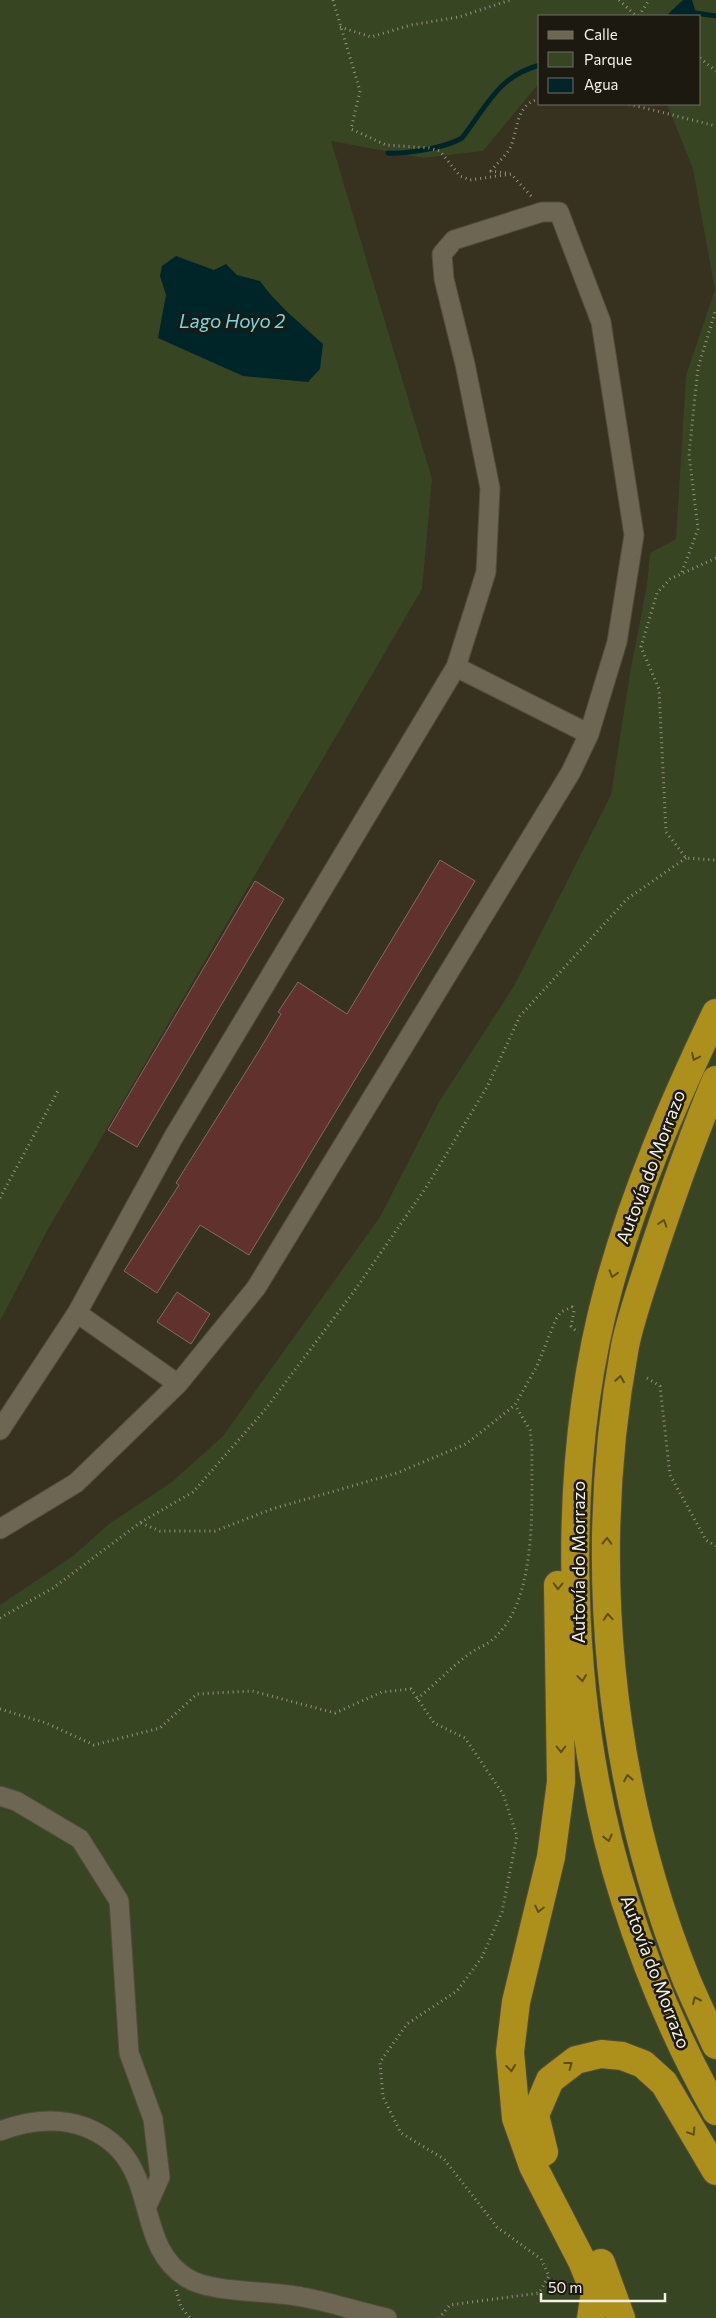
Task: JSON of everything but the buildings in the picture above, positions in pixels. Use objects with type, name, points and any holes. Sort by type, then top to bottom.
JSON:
[{"type":"highway","name":"Autovía do Morrazo","points":[[716,1012],[650,1160],[609,1286],[586,1347],[576,1516],[577,1617],[588,1737],[607,1833],[624,1898],[642,1951],[674,2027],[716,2112]]},
{"type":"highway","name":"Autovía do Morrazo","points":[[716,1080],[685,1155],[645,1276],[626,1343],[613,1428],[608,1507],[606,1590],[614,1698],[632,1800],[660,1902],[687,1980],[716,2045]]},
{"type":"highway","points":[[586,1347],[577,1382],[565,1469],[558,1587],[561,1782],[551,1857],[516,2002],[510,2052],[516,2118],[533,2166],[582,2261],[595,2293],[590,2318]]},
{"type":"highway","points":[[621,2318],[593,2246],[546,2160],[536,2116],[550,2080],[576,2060],[601,2054],[622,2056],[642,2064],[664,2083],[716,2171]]},
{"type":"street","points":[[0,1430],[77,1313],[173,1138],[456,667],[486,572],[490,488],[465,364],[444,279],[442,254],[454,240],[542,212],[559,212],[601,322],[634,535],[617,642],[589,734],[571,772],[256,1288],[178,1384],[76,1483],[0,1529]]},
{"type":"street","points":[[456,667],[589,734]]},
{"type":"street","points":[[77,1313],[178,1384]]},
{"type":"street","points":[[0,1796],[16,1800],[80,1839],[119,1901],[129,2053],[153,2119],[160,2177],[147,2206]]},
{"type":"street","points":[[0,2131],[30,2123],[56,2121],[74,2123],[111,2140],[122,2150],[140,2183],[163,2254],[173,2268],[188,2278],[201,2284],[216,2287],[302,2297],[387,2318]]},
{"type":"path","points":[[333,0],[360,91],[351,129],[386,145],[429,148],[440,151],[460,176],[470,180],[511,174]]},
{"type":"path","points":[[340,27],[371,37],[411,25],[459,17],[510,0]]},
{"type":"path","points":[[619,0],[636,15]]},
{"type":"path","points":[[638,15],[649,0]]},
{"type":"path","points":[[701,59],[716,70]]},
{"type":"path","points":[[538,99],[533,100],[522,111],[511,146],[491,171],[511,174],[528,191],[542,212]]},
{"type":"path","points":[[633,105],[716,126]]},
{"type":"path","points":[[681,573],[698,529],[689,454],[698,368],[716,308]]},
{"type":"path","points":[[686,858],[666,832],[659,689],[641,647],[657,593],[670,579],[716,558]]},
{"type":"path","points":[[0,1618],[53,1588],[140,1522],[193,1492],[264,1411],[355,1290],[428,1186],[487,1086],[520,1016],[627,899],[686,858],[716,860]]},
{"type":"path","points":[[0,1198],[59,1089]]},
{"type":"path","points":[[140,1522],[160,1532],[215,1532],[281,1506],[397,1473],[466,1444],[515,1405],[537,1366],[556,1320],[561,1312],[568,1307],[572,1307],[574,1311],[571,1326],[579,1334],[586,1347]]},
{"type":"path","points":[[647,1378],[660,1386],[670,1475],[706,1540],[716,1546]]},
{"type":"path","points":[[418,1699],[472,1652],[492,1641],[508,1620],[525,1581],[529,1558],[532,1448],[530,1430],[515,1405]]},
{"type":"path","points":[[0,1709],[46,1723],[94,1745],[160,1728],[197,1694],[252,1691],[335,1714],[382,1692],[411,1689],[434,1723],[464,1738],[502,1794],[517,1836],[502,1912],[482,1958],[457,1991],[407,2024],[380,2062],[382,2097],[401,2133],[444,2159],[497,2227],[541,2259],[549,2276],[539,2293],[450,2305],[439,2318]]},
{"type":"green space","points":[[0,0],[716,0],[716,2318],[0,2318],[0,1605],[73,1556],[109,1524],[172,1482],[223,1436],[380,1217],[439,1102],[514,986],[611,795],[630,673],[647,585],[650,553],[676,539],[686,375],[715,290],[693,169],[667,105],[701,105],[701,15],[538,15],[538,84],[483,151],[423,158],[331,141],[432,479],[422,589],[47,1231],[0,1321]]},
{"type":"water","points":[[683,0],[692,0],[696,13],[695,15],[668,14]]},
{"type":"water","name":"Lago Hoyo 2","points":[[176,256],[214,270],[226,264],[237,275],[260,281],[281,306],[323,344],[320,369],[308,382],[243,376],[158,338],[166,295],[160,276],[162,266]]},
{"type":"waterway","points":[[688,15],[696,13],[716,16]]},
{"type":"waterway","points":[[388,153],[426,150],[446,145],[462,138],[503,84],[526,70],[538,66]]}]
